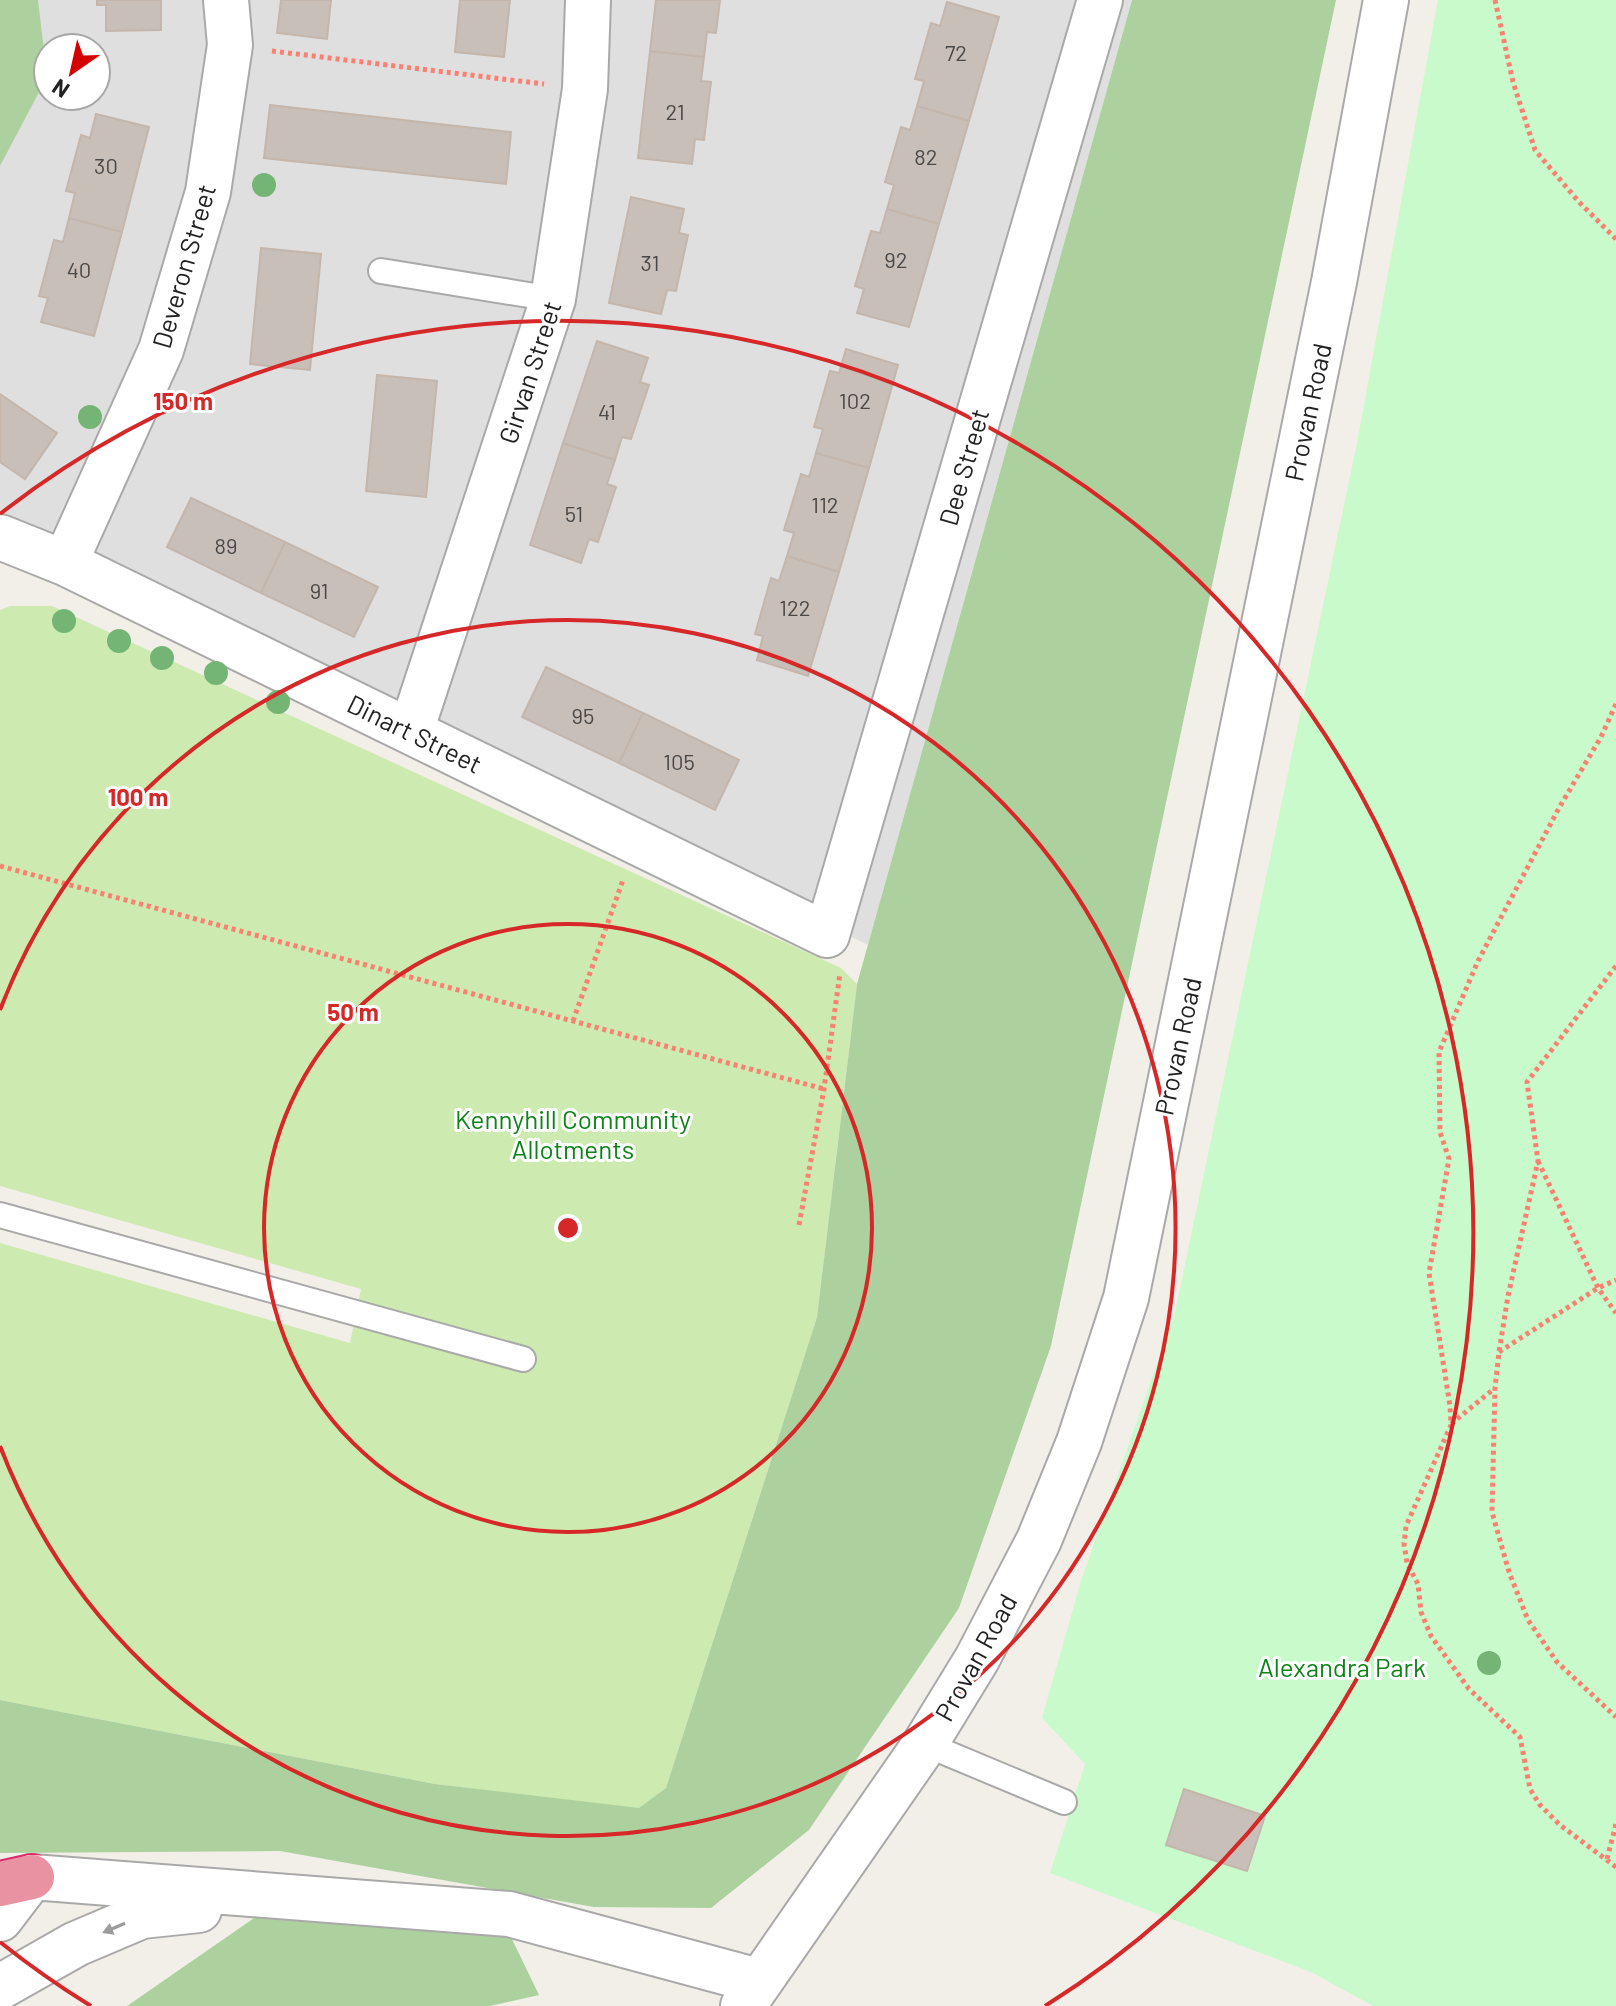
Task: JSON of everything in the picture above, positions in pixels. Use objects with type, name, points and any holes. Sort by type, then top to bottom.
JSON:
[{"type":"street","name":"Deveron Street","points":[[65,563],[161,350],[208,192],[230,45],[226,0]]},
{"type":"street","name":"Girvan Street","points":[[411,731],[553,299],[585,89],[588,0]]},
{"type":"street","name":"Dee Street","points":[[827,935],[1100,0]]},
{"type":"street","name":"Provan Road","points":[[751,1994],[925,1744],[977,1659],[1039,1540],[1079,1442],[1126,1298],[1334,282],[1386,0]]},
{"type":"street","name":"Dinart Street","points":[[0,537],[65,563],[827,935]]},
{"type":"street","points":[[0,1919],[16,1881],[509,1914],[751,1994]]},
{"type":"street","points":[[0,1987],[76,1944],[142,1916],[301,1900]]},
{"type":"lane","points":[[381,271],[553,299]]},
{"type":"lane","points":[[0,1215],[523,1359]]},
{"type":"lane","points":[[925,1744],[1064,1802]]},
{"type":"path","points":[[1495,0],[1513,82],[1535,150],[1579,202],[1616,239]]},
{"type":"path","points":[[230,45],[585,89]]},
{"type":"path","points":[[1451,1425],[1429,1273],[1449,1159],[1440,1132],[1439,1052],[1478,961],[1616,704]]},
{"type":"path","points":[[573,1021],[637,841]]},
{"type":"path","points":[[0,866],[824,1089]]},
{"type":"path","points":[[799,1225],[824,1089],[841,968],[827,935]]},
{"type":"path","points":[[1616,966],[1527,1082],[1538,1161],[1598,1288],[1616,1313]]},
{"type":"path","points":[[1538,1161],[1499,1352],[1495,1388],[1492,1512],[1509,1572],[1528,1620],[1557,1662],[1616,1717]]},
{"type":"path","points":[[1499,1352],[1598,1288],[1616,1280]]},
{"type":"path","points":[[1495,1388],[1451,1425],[1406,1526],[1404,1544],[1407,1563],[1418,1584],[1421,1612],[1431,1636],[1469,1689],[1520,1737],[1530,1789],[1540,1805],[1560,1825],[1616,1867]]},
{"type":"path","points":[[1607,1859],[1616,1824]]},
{"type":"shaded area","points":[[0,0],[1132,0],[868,945],[0,516]]},
{"type":"green space","points":[[0,0],[38,0],[42,32],[32,32],[32,105],[0,166]]},
{"type":"green space","points":[[1132,0],[1336,0],[1051,1346],[959,1608],[809,1830],[711,1908],[594,1907],[280,1851],[0,1853],[0,1700],[435,1784],[639,1808],[666,1788],[817,1317],[857,984]]},
{"type":"green space","name":"Alexandra Park","points":[[1438,0],[1616,0],[1616,2006],[1373,2006],[1311,1972],[1050,1873],[1085,1764],[1042,1718],[1081,1581],[1175,1312],[1357,443]]},
{"type":"green space","name":"Kennyhill Community Allotments","points":[[10,606],[52,606],[841,968],[857,984],[817,1317],[666,1788],[639,1809],[435,1784],[0,1700],[0,1243],[350,1343],[361,1289],[0,1186],[0,610]]},
{"type":"green space","points":[[270,1907],[510,1935],[539,1995],[490,2006],[127,2006]]},
{"type":"building","points":[[97,0],[161,0],[161,30],[106,31],[106,5],[97,5]]},
{"type":"building","points":[[281,0],[331,0],[327,39],[277,33]]},
{"type":"building","points":[[460,0],[510,0],[504,57],[455,52]]},
{"type":"building","points":[[656,0],[720,0],[716,33],[707,32],[704,57],[650,51]]},
{"type":"building","points":[[947,2],[999,17],[969,121],[917,106],[924,81],[915,79],[931,23],[940,26]]},
{"type":"building","points":[[650,51],[704,57],[701,81],[711,82],[704,140],[695,139],[692,164],[638,158]]},
{"type":"building","points":[[270,105],[511,132],[506,184],[264,158]]},
{"type":"building","points":[[917,106],[969,121],[939,224],[887,209],[894,185],[885,182],[901,127],[910,130]]},
{"type":"building","points":[[96,114],[149,127],[122,232],[69,218],[75,193],[66,191],[81,135],[90,138]]},
{"type":"building","points":[[631,197],[684,209],[679,233],[688,235],[676,291],[667,290],[661,314],[609,303]]},
{"type":"building","points":[[887,209],[939,224],[909,327],[857,313],[864,289],[855,286],[871,231],[880,233]]},
{"type":"building","points":[[69,218],[122,232],[94,336],[41,322],[48,298],[39,296],[54,240],[63,242]]},
{"type":"building","points":[[261,248],[321,254],[310,370],[250,364]]},
{"type":"building","points":[[597,341],[648,358],[640,382],[649,385],[631,439],[622,437],[615,460],[563,443]]},
{"type":"building","points":[[846,349],[898,365],[869,468],[816,453],[823,429],[814,427],[830,371],[839,373]]},
{"type":"building","points":[[377,375],[437,381],[426,497],[366,491]]},
{"type":"building","points":[[0,394],[57,433],[25,479],[0,462]]},
{"type":"building","points":[[563,443],[615,460],[607,484],[616,487],[598,542],[589,539],[581,563],[530,545]]},
{"type":"building","points":[[816,453],[869,468],[839,572],[787,556],[794,533],[784,530],[801,474],[809,477]]},
{"type":"building","points":[[191,498],[285,542],[261,593],[167,547]]},
{"type":"building","points":[[285,542],[378,587],[354,637],[261,593]]},
{"type":"building","points":[[787,556],[839,572],[808,676],[757,660],[763,636],[755,634],[771,578],[779,581]]},
{"type":"building","points":[[546,667],[643,713],[619,763],[522,717]]},
{"type":"building","points":[[643,713],[739,760],[715,810],[619,763]]},
{"type":"building","points":[[1184,1789],[1265,1816],[1247,1871],[1166,1845]]}]
